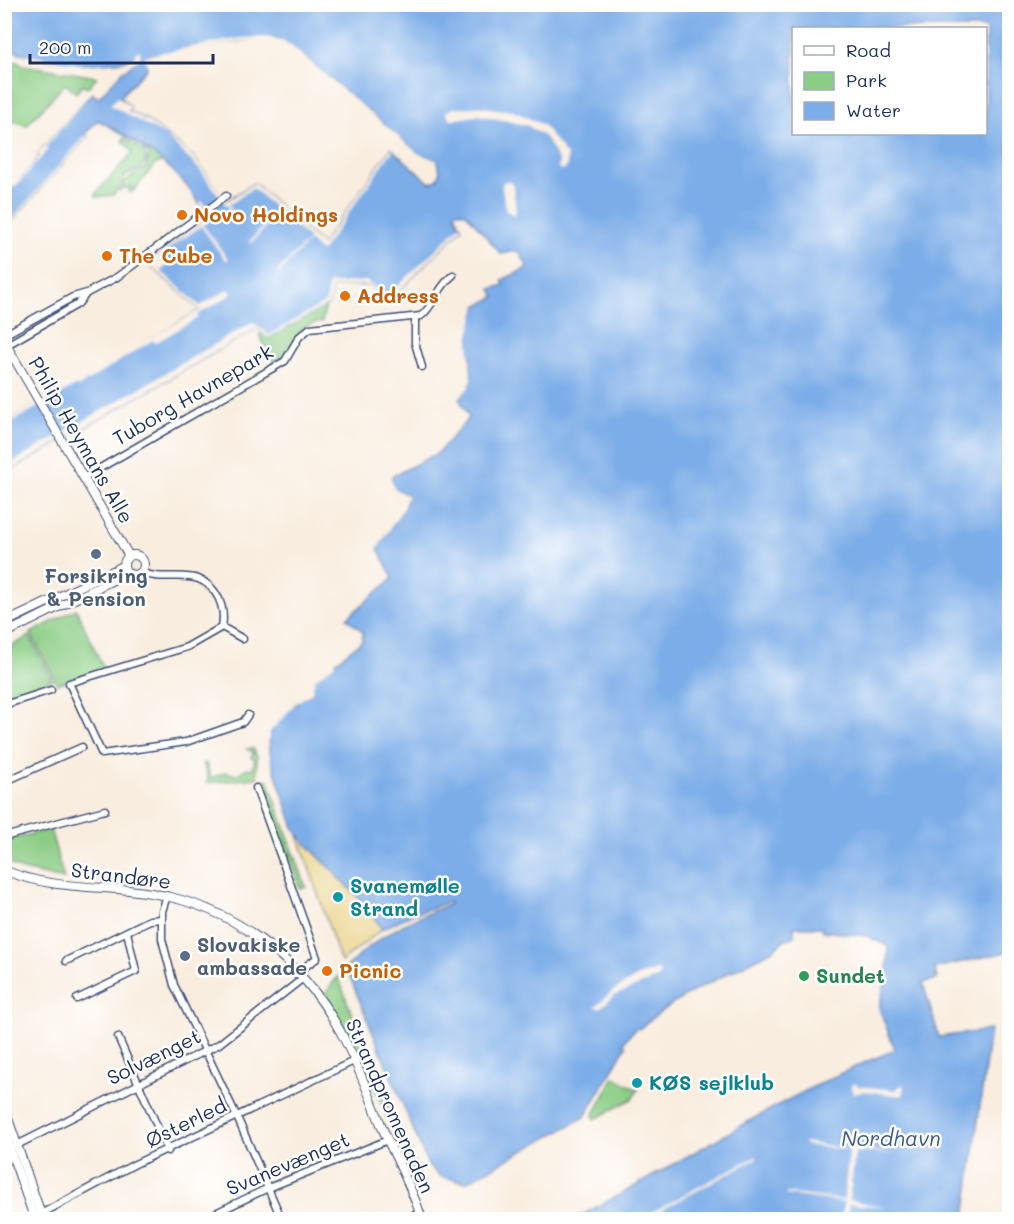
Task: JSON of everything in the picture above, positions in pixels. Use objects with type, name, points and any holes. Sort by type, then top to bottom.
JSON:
[{"type":"street","points":[[4,131],[7,135],[4,136]]},
{"type":"street","points":[[4,335],[73,297],[87,293],[117,277],[226,196]]},
{"type":"street","points":[[422,367],[417,351],[415,318],[426,312],[436,292],[453,275]]},
{"type":"street","points":[[6,343],[78,304],[87,293]]},
{"type":"street","name":"Tuborg Havnepark","points":[[83,478],[285,361],[299,337],[310,328],[415,318]]},
{"type":"street","name":"Philip Heymans Alle","points":[[6,343],[129,556]]},
{"type":"street","points":[[4,634],[125,569],[129,556],[135,554],[141,558],[144,566],[141,572],[135,575],[125,569]]},
{"type":"street","points":[[4,623],[125,569]]},
{"type":"street","points":[[141,572],[152,576],[189,576],[201,580],[218,597],[223,612],[222,627]]},
{"type":"street","points":[[222,627],[243,639]]},
{"type":"street","points":[[222,627],[187,647],[69,683],[102,754],[186,742],[243,722],[248,715]]},
{"type":"street","points":[[4,705],[51,690]]},
{"type":"street","points":[[4,782],[82,747]]},
{"type":"street","points":[[256,788],[317,958],[299,975]]},
{"type":"street","points":[[4,837],[105,810]]},
{"type":"street","name":"Strandøre","points":[[4,870],[45,883],[130,889],[167,896],[222,915],[262,941],[299,975]]},
{"type":"street","points":[[167,896],[162,919],[162,939],[169,972],[282,1220]]},
{"type":"street","points":[[66,961],[150,920],[162,919]]},
{"type":"street","points":[[77,999],[136,971],[127,932]]},
{"type":"street","name":"Solvænget","points":[[14,1146],[206,1051],[299,975]]},
{"type":"street","name":"Strandpromenaden","points":[[299,975],[329,1013],[354,1061],[421,1216]]},
{"type":"street","points":[[118,1036],[168,1151]]},
{"type":"street","name":"Østerled","points":[[38,1218],[135,1164],[168,1151],[354,1061]]},
{"type":"street","points":[[4,1107],[14,1146],[38,1218]]},
{"type":"street","points":[[4,1132],[14,1146]]},
{"type":"street","name":"Svanevænget","points":[[201,1220],[268,1188],[388,1140]]},
{"type":"street","points":[[401,1220],[421,1216]]},
{"type":"green space","points":[[17,62],[23,65],[97,77],[87,88],[83,85],[76,93],[65,84],[26,126],[16,121],[5,125],[5,63]]},
{"type":"green space","points":[[108,125],[138,143],[142,147]]},
{"type":"green space","points":[[124,138],[145,152],[146,161],[141,168],[124,177],[120,191],[118,189],[113,195],[97,197],[95,194],[133,152],[122,141]]},
{"type":"green space","points":[[142,147],[164,161],[154,165],[135,190],[130,185],[133,191],[130,193],[127,187],[123,189],[125,181],[146,167],[149,154]]},
{"type":"green space","points":[[326,305],[322,322],[304,328],[288,351],[275,363],[259,335],[263,333],[269,338]]},
{"type":"green space","points":[[76,609],[104,669],[57,684],[31,633]]},
{"type":"green space","points":[[30,636],[52,680],[5,696],[5,649]]},
{"type":"green space","points":[[253,748],[257,756],[257,778],[207,783],[208,776],[203,764],[206,763],[211,778],[226,772],[236,775],[247,768],[252,769],[255,760],[251,757],[254,753],[247,749]]},
{"type":"green space","points":[[261,780],[268,780],[293,851],[287,853]]},
{"type":"green space","points":[[50,829],[64,879],[23,870],[5,862],[5,841]]},
{"type":"green space","points":[[294,853],[306,887],[300,889],[288,855]]},
{"type":"green space","points":[[338,976],[361,1040],[428,1194],[422,1197],[358,1050],[324,995]]},
{"type":"green space","points":[[614,1077],[638,1090],[632,1099],[595,1119],[593,1116]]},
{"type":"sand","name":"Svanemølle Strand","points":[[298,835],[368,907],[382,929],[341,962]]},
{"type":"water","name":"Nordhavn","points":[[5,5],[1009,5],[1009,939],[1006,952],[935,968],[937,979],[923,983],[939,1037],[990,1030],[965,1219],[574,1219],[772,1108],[812,1087],[895,1050],[879,1008],[887,973],[888,946],[867,936],[823,931],[822,927],[794,927],[794,937],[784,940],[773,950],[687,995],[639,1029],[636,1028],[623,1043],[626,1046],[585,1117],[466,1182],[441,1177],[428,1165],[346,968],[381,938],[420,916],[449,905],[449,902],[411,915],[382,929],[354,893],[297,833],[272,761],[270,736],[282,715],[312,693],[314,679],[362,641],[363,632],[347,618],[393,578],[378,548],[403,509],[408,496],[394,488],[391,477],[438,453],[469,418],[459,398],[465,392],[471,378],[469,335],[477,306],[495,297],[491,289],[504,285],[502,280],[525,269],[527,265],[518,251],[501,254],[466,213],[457,211],[455,214],[462,228],[390,300],[369,285],[332,287],[329,304],[268,338],[257,328],[5,474],[5,423],[200,310],[153,268],[150,260],[207,218],[187,186],[161,160],[98,120],[85,134],[88,136],[5,229],[4,198],[40,156],[37,154],[92,93],[98,98],[124,70],[135,63],[134,57],[106,64],[46,61],[14,50],[5,42]],"holes":[[[268,37],[288,43],[418,153],[438,161],[440,173],[437,180],[430,183],[391,148],[322,245],[254,183],[226,201],[194,157],[148,121],[128,111],[131,107],[120,97],[147,68],[146,56]]]},
{"type":"pier","points":[[268,37],[288,43],[418,153],[438,161],[434,163],[416,155],[287,46],[268,40],[242,41],[148,58],[150,65],[147,66],[145,59],[145,56],[242,38]]},
{"type":"pier","points":[[137,51],[140,51],[140,58],[124,70],[122,67],[125,65],[84,68],[15,56],[15,53],[85,65],[126,62],[134,57]]},
{"type":"pier","points":[[92,93],[46,147],[48,150],[14,188],[12,187],[40,156],[37,154]]},
{"type":"pier","points":[[118,97],[131,107],[128,111],[148,121],[194,157],[227,201],[254,183],[322,245],[391,148],[393,150],[321,252],[309,241],[279,273],[277,272],[309,239],[280,212],[251,243],[249,242],[278,211],[253,188],[229,205],[234,212],[232,213],[200,170],[166,136],[110,105]]},
{"type":"pier","points":[[481,107],[513,111],[543,125],[567,156],[567,167],[563,170],[558,168],[559,161],[545,137],[527,125],[479,115],[452,120],[447,115],[447,111],[455,108]]},
{"type":"pier","points":[[86,135],[88,136],[5,229],[5,227]]},
{"type":"pier","points":[[509,181],[513,186],[516,211],[513,215],[506,210],[502,188],[503,182]]},
{"type":"pier","points":[[202,201],[213,218],[203,225],[228,259],[226,261],[201,226],[163,253],[169,263],[161,271],[200,306],[229,289],[232,294],[197,315],[198,318],[155,343],[153,340],[78,387],[77,385],[4,426],[5,423],[74,380],[200,310],[153,268],[150,260],[207,218],[199,203]]},
{"type":"pier","points":[[460,226],[462,228],[390,300],[369,285],[332,287],[329,304],[268,338],[257,328],[4,474],[5,467],[253,322],[269,335],[326,302],[328,284],[366,281],[388,296]]},
{"type":"pier","points":[[477,306],[469,336],[471,380],[468,389],[459,398],[457,395],[468,379],[466,336],[473,308]]},
{"type":"pier","points":[[391,477],[394,488],[408,496],[403,509],[378,548],[376,545],[405,497],[392,490],[388,479]]},
{"type":"pier","points":[[335,659],[335,664],[315,679],[312,693],[295,704],[271,731],[269,728],[280,714],[293,701],[309,692],[312,677]]},
{"type":"pier","points":[[658,970],[659,977],[615,995],[600,1008],[595,1007],[613,991],[638,976]]},
{"type":"pier","points":[[856,1083],[857,1086],[895,1090],[903,1084],[904,1092],[902,1096],[865,1091],[853,1094],[851,1085]]},
{"type":"pier","points":[[853,1128],[858,1129],[855,1148],[894,1154],[855,1152],[849,1200],[887,1207],[849,1204],[846,1219],[841,1219],[844,1202],[786,1195],[786,1193],[844,1200],[849,1150],[805,1145],[805,1142],[849,1149]]},
{"type":"pier","points":[[756,1156],[757,1158],[652,1215],[655,1219],[649,1217],[639,1219]]},
{"type":"place","name":"Novo Holdings","points":[[182,215]]},
{"type":"place","name":"The Cube","points":[[107,256]]},
{"type":"place","name":"Address","points":[[345,296]]},
{"type":"place","name":"Forsikring & Pension","points":[[96,554]]},
{"type":"place","name":"Svanemølle Strand","points":[[338,897]]},
{"type":"place","name":"Slovakiske ambassade","points":[[185,956]]},
{"type":"place","name":"Picnic","points":[[327,971]]},
{"type":"place","name":"Sundet","points":[[804,976]]},
{"type":"place","name":"KØS sejlklub","points":[[637,1083]]}]
